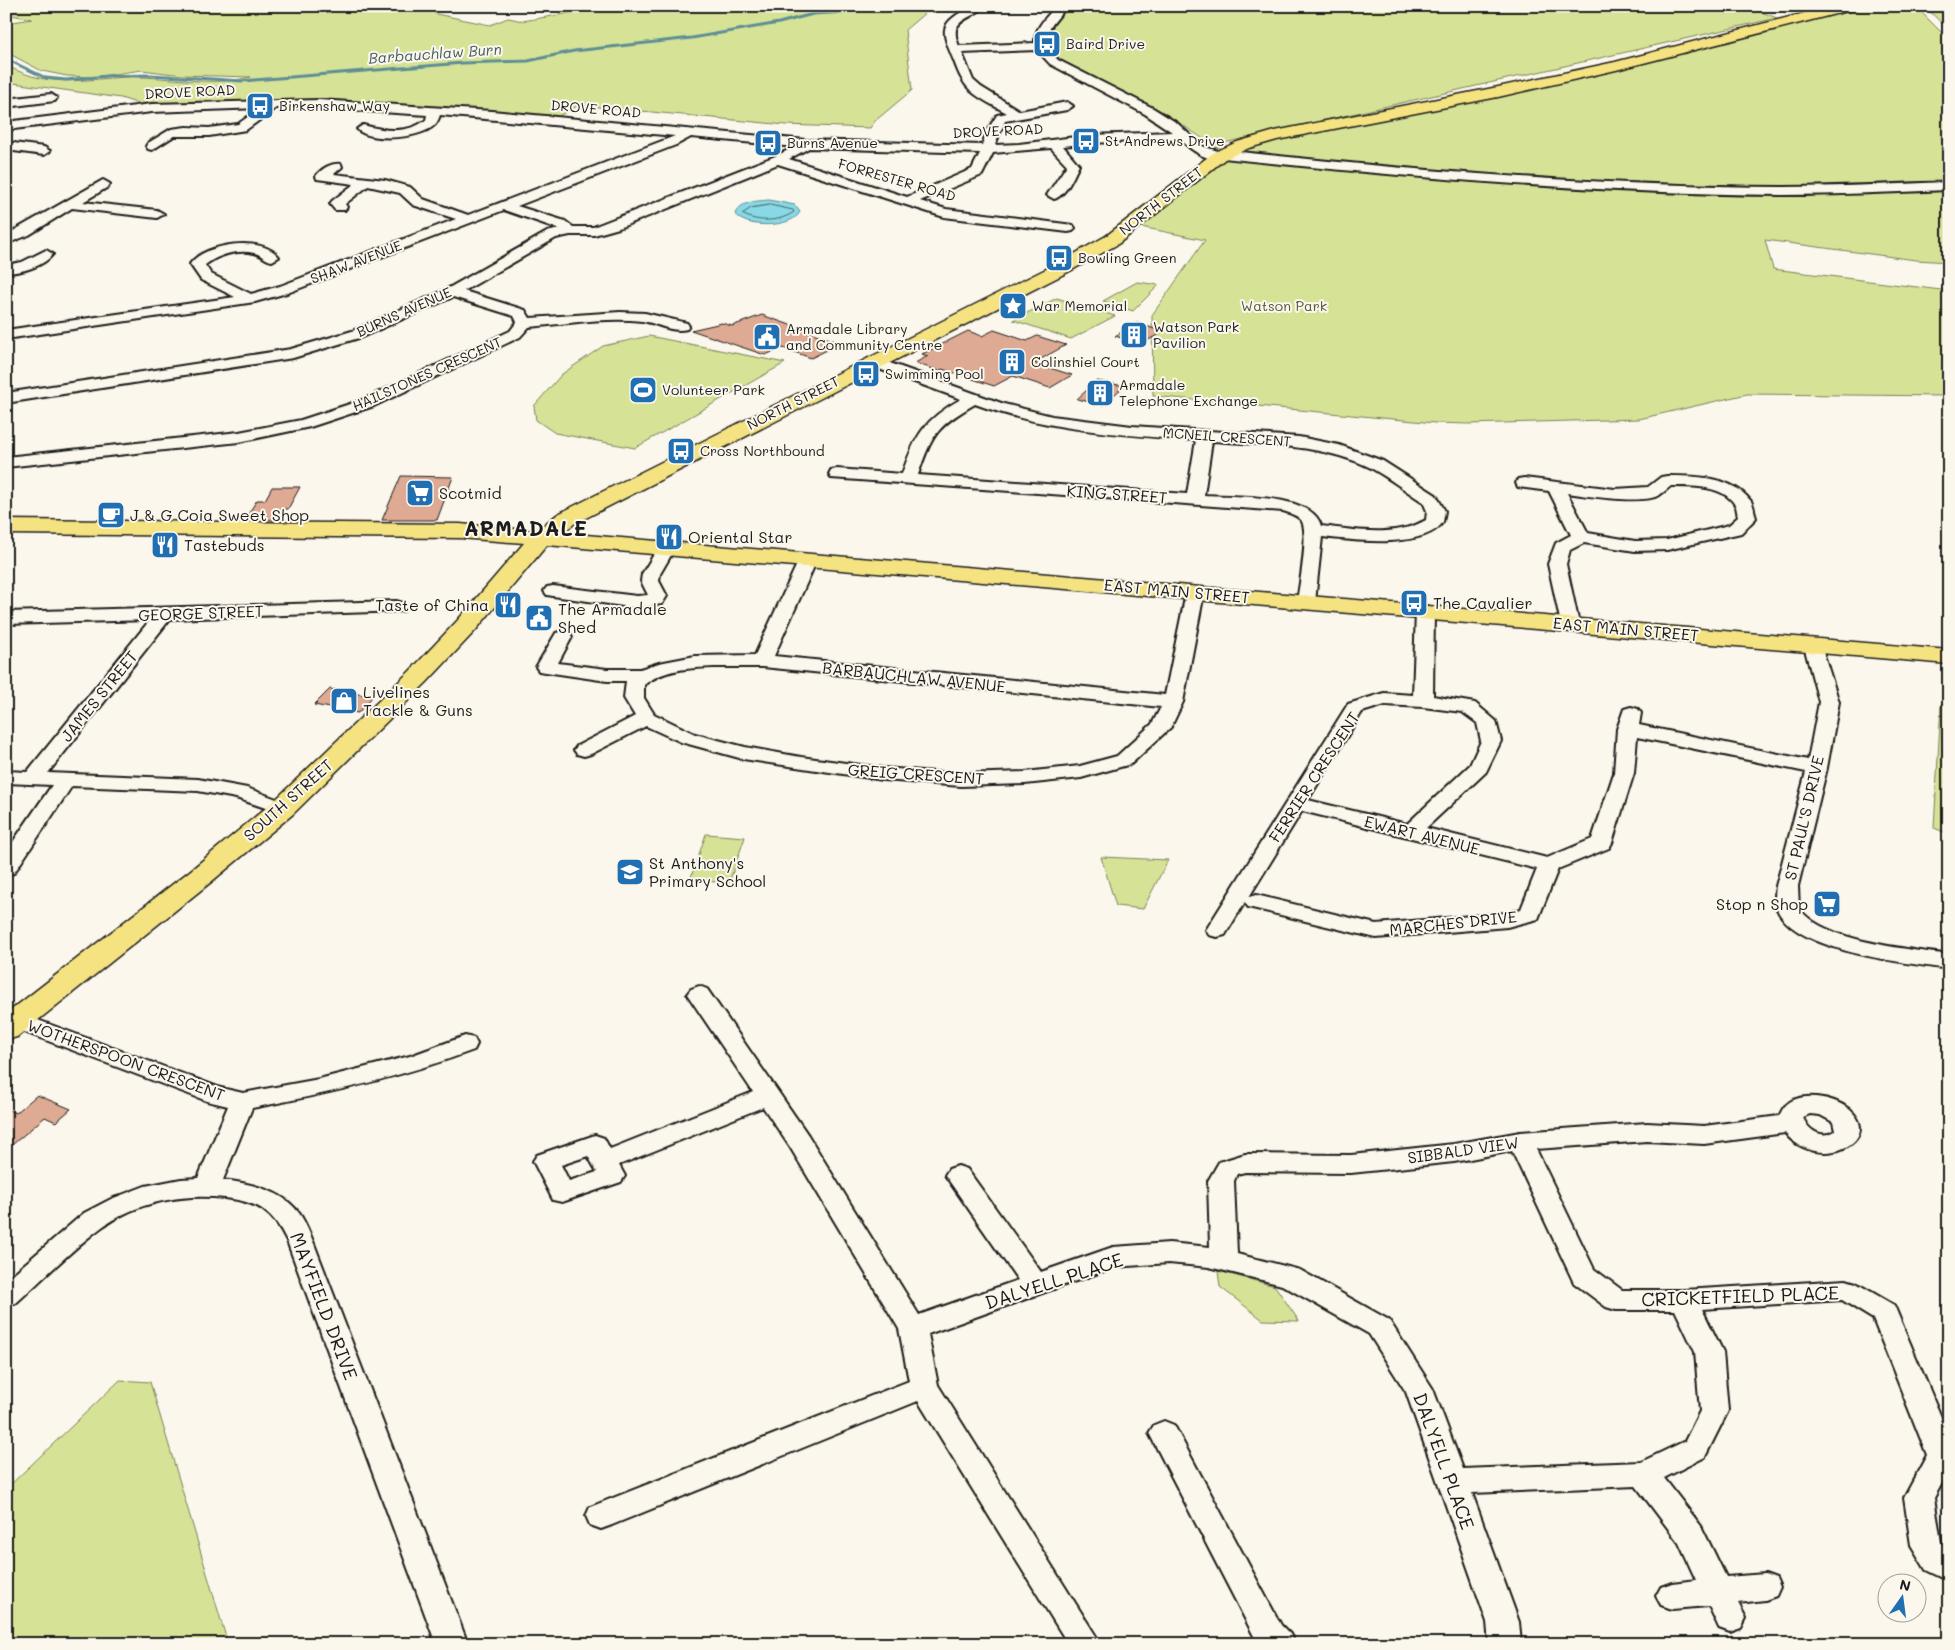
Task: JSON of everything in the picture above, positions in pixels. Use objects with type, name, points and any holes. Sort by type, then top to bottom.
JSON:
[{"type":"main road","name":"NORTH STREET","points":[[541,538],[566,518],[1066,266],[1109,241],[1220,155],[1243,145],[1276,136],[1498,92],[1616,66],[1850,6]]},
{"type":"main road","name":"EAST MAIN STREET","points":[[6,527],[450,531],[1949,657]]},
{"type":"main road","name":"SOUTH STREET","points":[[12,1025],[202,876],[282,808],[418,677],[466,626],[541,538]]},
{"type":"street","points":[[980,6],[953,23],[949,29],[949,36],[968,81],[977,90],[1017,114]]},
{"type":"street","points":[[1062,6],[1042,30],[1039,40],[1045,54],[1054,62],[1149,111],[1173,126],[1198,149],[1220,155],[1394,173],[1654,188],[1784,191],[1949,186]]},
{"type":"street","points":[[955,50],[1040,46]]},
{"type":"street","points":[[6,103],[51,98]]},
{"type":"street","points":[[152,146],[171,134],[186,131],[209,132],[242,127],[273,104]]},
{"type":"street","name":"DROVE ROAD","points":[[6,126],[152,108],[273,104],[352,105],[437,111],[806,144],[986,149],[1091,139],[1184,136]]},
{"type":"street","points":[[907,202],[977,172],[983,165],[986,149],[996,123],[1001,118],[1067,106]]},
{"type":"street","points":[[363,129],[376,133],[412,131],[427,126],[437,111]]},
{"type":"street","name":"SHAW AVENUE","points":[[6,335],[250,299],[285,288],[468,220],[672,142],[690,133]]},
{"type":"street","points":[[1053,143],[1073,164],[1066,179],[1054,194]]},
{"type":"street","name":"BURNS AVENUE","points":[[6,398],[293,353],[357,334],[452,292],[552,235],[570,231],[594,231],[614,225],[778,160],[797,151],[806,144]]},
{"type":"street","points":[[6,146],[44,151]]},
{"type":"street","name":"FORRESTER ROAD","points":[[778,160],[944,213],[1068,228]]},
{"type":"street","points":[[336,167],[322,176],[386,184],[405,190],[418,202],[468,220]]},
{"type":"street","points":[[340,207],[337,204],[365,182]]},
{"type":"street","points":[[6,240],[24,232],[103,184]]},
{"type":"street","points":[[70,204],[157,214]]},
{"type":"street","points":[[504,206],[560,224],[570,231]]},
{"type":"street","points":[[6,229],[24,232]]},
{"type":"street","points":[[250,299],[206,277],[197,264],[209,255],[235,249],[260,249],[272,258]]},
{"type":"street","points":[[6,269],[19,268],[33,263],[46,254]]},
{"type":"street","points":[[452,292],[520,313],[525,322],[637,317],[682,326]]},
{"type":"street","name":"HAILSTONES CRESCENT","points":[[6,462],[239,437],[304,424],[368,403],[515,334],[525,322]]},
{"type":"street","name":"MCNEIL CRESCENT","points":[[873,362],[1022,414],[1074,425],[1299,442],[1333,448],[1377,465],[1430,499],[1436,511],[1434,522],[1426,528],[1412,533],[1388,536],[1314,531]]},
{"type":"street","points":[[908,479],[930,428],[941,418],[974,398]]},
{"type":"street","points":[[1196,499],[1205,435]]},
{"type":"street","name":"KING STREET","points":[[837,474],[1284,506],[1300,511],[1310,518],[1314,531]]},
{"type":"street","points":[[1524,483],[1615,494],[1652,492],[1667,482],[1697,481],[1725,488],[1743,502],[1747,518],[1736,529],[1667,545],[1635,546],[1581,537],[1562,547],[1557,564],[1570,624]]},
{"type":"street","points":[[1556,487],[1581,537]]},
{"type":"street","points":[[1306,602],[1314,531]]},
{"type":"street","points":[[553,591],[637,602],[656,600],[658,596],[650,581],[651,574],[665,550]]},
{"type":"street","points":[[562,637],[546,667],[607,675],[640,675],[698,661],[764,661],[767,648],[807,562]]},
{"type":"street","name":"GREIG CRESCENT","points":[[646,718],[688,738],[744,753],[801,764],[883,774],[961,780],[1025,778],[1081,772],[1124,760],[1161,727],[1173,702],[1195,593]]},
{"type":"street","name":"GEORGE STREET","points":[[6,618],[396,607]]},
{"type":"street","points":[[1423,701],[1425,612]]},
{"type":"street","name":"JAMES STREET","points":[[33,778],[164,614]]},
{"type":"street","name":"ST PAUL'S DRIVE","points":[[1814,646],[1829,702],[1817,768],[1787,886],[1785,901],[1791,914],[1811,932],[1846,943],[1949,962]]},
{"type":"street","name":"BARBAUCHLAW AVENUE","points":[[764,661],[1173,702]]},
{"type":"street","points":[[584,750],[646,718],[634,698],[634,683],[640,675]]},
{"type":"street","name":"FERRIER CRESCENT","points":[[1217,930],[1355,708],[1384,699],[1423,701],[1468,707],[1486,721],[1491,741],[1479,768],[1410,832]]},
{"type":"street","points":[[1549,865],[1601,843],[1624,773],[1629,721],[1817,768]]},
{"type":"street","points":[[6,778],[203,785],[240,792],[282,808]]},
{"type":"street","points":[[6,868],[66,779]]},
{"type":"street","name":"EWART AVENUE","points":[[1296,803],[1549,865]]},
{"type":"street","name":"MARCHES DRIVE","points":[[1256,902],[1376,931],[1507,920],[1530,914],[1549,865]]},
{"type":"street","points":[[700,994],[799,1141],[913,1328],[924,1387],[1085,1644]]},
{"type":"street","name":"WOTHERSPOON CRESCENT","points":[[12,1025],[216,1095],[243,1101],[319,1087],[416,1062],[465,1044]]},
{"type":"street","points":[[604,1161],[768,1095]]},
{"type":"street","points":[[207,1188],[243,1101]]},
{"type":"street","name":"SIBBALD VIEW","points":[[1224,1260],[1222,1181],[1228,1168],[1245,1163],[1351,1164],[1454,1153],[1520,1141],[1647,1132],[1704,1135],[1792,1123]]},
{"type":"street","name":"CRICKETFIELD PLACE","points":[[1520,1141],[1584,1276],[1616,1300],[1684,1300],[1846,1290],[1884,1312],[1942,1455],[1919,1498],[1926,1545],[1937,1561],[1949,1568]]},
{"type":"street","points":[[958,1175],[1036,1285]]},
{"type":"street","name":"MAYFIELD DRIVE","points":[[6,1296],[93,1220],[120,1206],[154,1193],[181,1188],[207,1188],[241,1191],[268,1200],[289,1218],[300,1241],[452,1644]]},
{"type":"street","name":"DALYELL PLACE","points":[[913,1328],[1113,1257],[1169,1253],[1224,1260],[1290,1277],[1379,1327],[1419,1389],[1503,1622],[1505,1644]]},
{"type":"street","points":[[1452,1482],[1644,1474],[1695,1449],[1714,1411],[1708,1352],[1684,1300]]},
{"type":"street","points":[[601,1516],[924,1387]]},
{"type":"street","points":[[1164,1433],[1270,1635],[1279,1644]]},
{"type":"street","points":[[1644,1474],[1690,1535],[1724,1604]]},
{"type":"street","points":[[1672,1596],[1724,1604],[1765,1587]]},
{"type":"green space","points":[[6,6],[436,6],[430,10],[436,14],[490,25],[508,18],[523,21],[570,13],[592,6],[933,6],[905,30],[912,90],[875,121],[870,128],[786,125],[579,105],[557,117],[440,108],[145,106],[121,98],[6,82],[6,65],[40,78],[73,81],[141,77],[223,81],[251,77],[182,75],[142,70],[94,77],[67,76],[42,71],[6,52],[6,23],[32,19],[6,14]]},
{"type":"green space","points":[[1068,6],[1746,6],[1777,18],[1228,142],[1217,148],[1163,112],[1063,61],[1046,47],[1048,32]]},
{"type":"green space","points":[[1864,6],[1915,6],[1949,40],[1949,183],[1775,189],[1641,185],[1440,172],[1240,153],[1256,144],[1523,90],[1826,17]]},
{"type":"green space","points":[[1924,6],[1949,6],[1949,30]]},
{"type":"green space","name":"Watson Park","points":[[1226,157],[1401,176],[1634,189],[1949,188],[1949,262],[1916,260],[1765,240],[1773,269],[1949,291],[1949,396],[1747,394],[1639,419],[1468,424],[1435,423],[1153,396],[1152,315],[1205,240],[1136,226]]},
{"type":"green space","points":[[1137,282],[1159,285],[1133,311],[1103,301]]},
{"type":"green space","points":[[1057,298],[1115,316],[1071,339],[1013,320]]},
{"type":"green space","name":"Volunteer Park","points":[[649,336],[785,363],[635,448],[555,433],[536,420],[534,406],[562,374],[603,346]]},
{"type":"green space","points":[[1941,704],[1949,704],[1949,834],[1934,828]]},
{"type":"green space","points":[[706,834],[745,837],[729,883],[690,880]]},
{"type":"green space","points":[[1101,857],[1168,860],[1143,909],[1116,906]]},
{"type":"green space","points":[[1218,1271],[1275,1286],[1299,1321],[1263,1320],[1220,1287]]},
{"type":"green space","points":[[120,1380],[150,1382],[228,1644],[6,1644],[6,1489]]},
{"type":"water","points":[[769,200],[795,205],[800,212],[788,221],[768,225],[748,222],[740,219],[735,214],[745,204]]},
{"type":"building","name":"Armadale Library and Community Centre","points":[[762,315],[841,343],[811,358],[783,348],[765,355],[691,330],[722,323],[732,326]]},
{"type":"building","name":"Watson Park Pavilion","points":[[1137,323],[1163,332],[1141,344],[1115,336]]},
{"type":"building","points":[[994,330],[1027,341],[1037,336],[1066,345],[1034,363],[1072,375],[1050,388],[1013,376],[994,386],[942,369],[939,371],[915,363],[928,356],[922,354],[968,331],[982,336]]},
{"type":"building","name":"Armadale Telephone Exchange","points":[[1097,381],[1124,386],[1103,405],[1077,399]]},
{"type":"building","name":"Scotmid","points":[[401,476],[453,477],[437,520],[382,520]]},
{"type":"building","points":[[272,487],[300,487],[288,509],[281,509],[275,520],[245,519],[257,500],[265,500]]},
{"type":"building","name":"Livelines Tackle & Guns","points":[[330,689],[373,696],[358,713],[314,705]]},
{"type":"building","points":[[37,1095],[71,1109],[56,1122],[45,1117],[6,1150],[6,1109],[16,1113]]},
{"type":"waterway","name":"Barbauchlaw Burn","points":[[6,59],[46,78],[66,80],[107,76],[151,75],[242,81],[463,63],[528,61],[574,51],[692,38],[779,23],[813,14],[848,12],[867,6]]},
{"type":"place","name":"Baird Drive","points":[[1047,44]]},
{"type":"place","name":"Birkenshaw Way","points":[[260,106]]},
{"type":"place","name":"St Andrews Drive","points":[[1086,141]]},
{"type":"place","name":"Burns Avenue","points":[[768,143]]},
{"type":"place","name":"Bowling Green","points":[[1059,258]]},
{"type":"place","name":"War Memorial","points":[[1013,306]]},
{"type":"place","name":"Watson Park Pavilion","points":[[1134,335]]},
{"type":"place","name":"Armadale Library and Community Centre","points":[[767,337]]},
{"type":"place","name":"Colinshiel Court","points":[[1012,362]]},
{"type":"place","name":"Swimming Pool","points":[[866,374]]},
{"type":"place","name":"Volunteer Park","points":[[643,390]]},
{"type":"place","name":"Armadale Telephone Exchange","points":[[1100,393]]},
{"type":"place","name":"Cross Northbound","points":[[681,451]]},
{"type":"place","name":"Scotmid","points":[[420,493]]},
{"type":"place","name":"J & G Coia Sweet Shop","points":[[111,515]]},
{"type":"place","name":"Oriental Star","points":[[669,537]]},
{"type":"place","name":"Tastebuds","points":[[165,545]]},
{"type":"place","name":"The Cavalier","points":[[1414,603]]},
{"type":"place","name":"Taste of China","points":[[508,605]]},
{"type":"place","name":"The Armadale Shed","points":[[539,618]]},
{"type":"place","name":"Livelines Tackle & Guns","points":[[344,701]]},
{"type":"place","name":"St Anthony's Primary School","points":[[630,872]]},
{"type":"place","name":"Stop n Shop","points":[[1827,904]]},
{"type":"district","name":"ARMADALE","points":[[526,529]]}]
